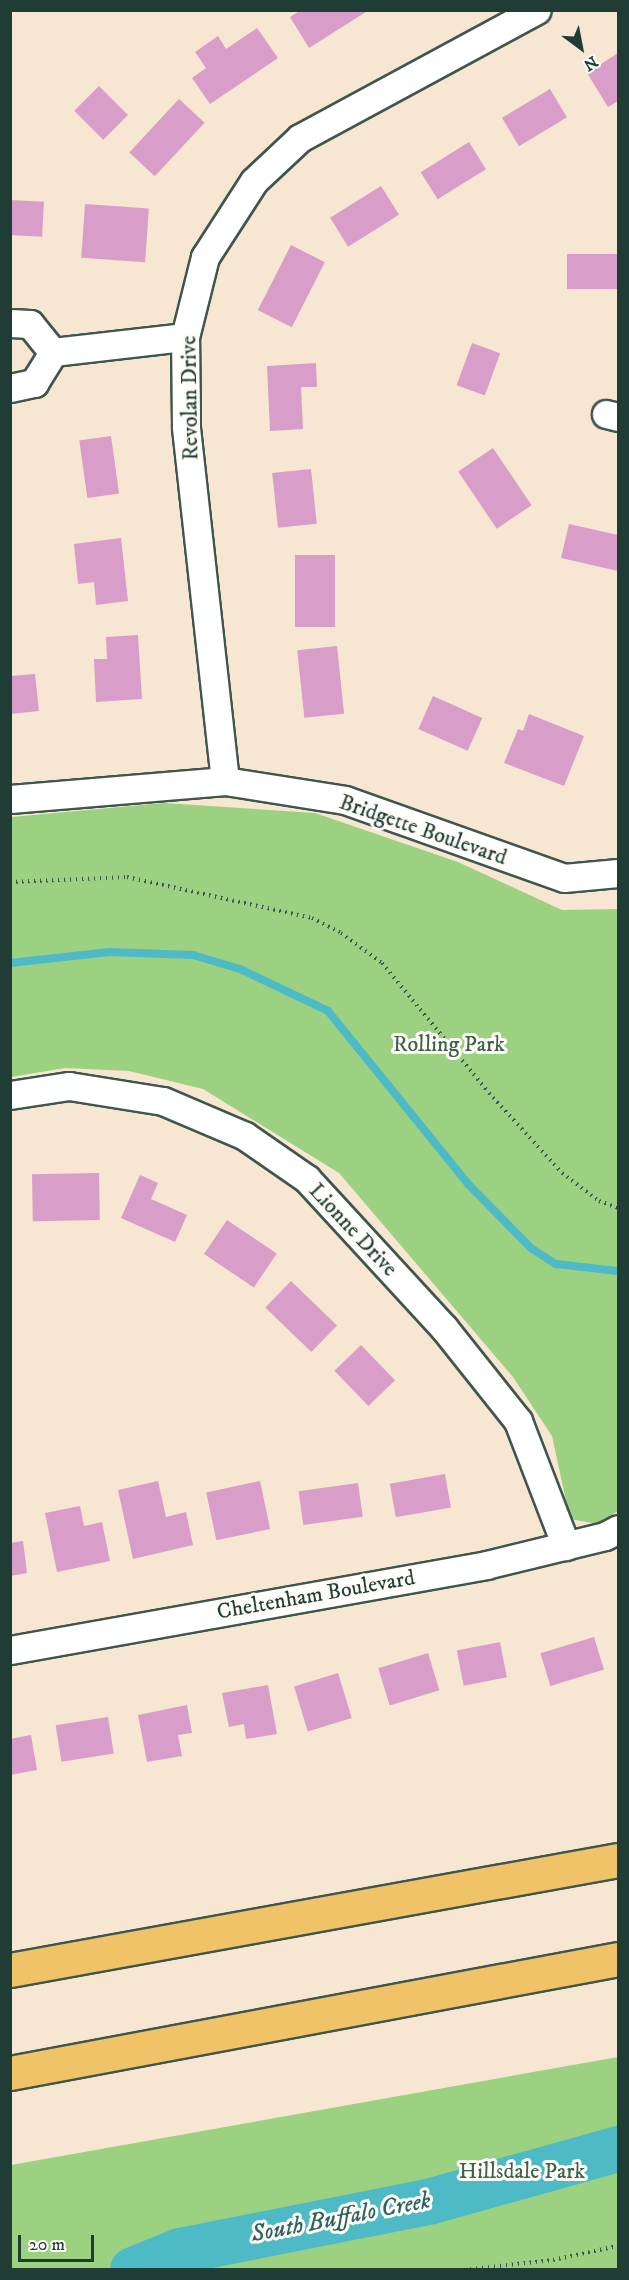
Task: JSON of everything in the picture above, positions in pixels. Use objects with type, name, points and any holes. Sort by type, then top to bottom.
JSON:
[{"type":"highway","points":[[10,1970],[618,1860]]},
{"type":"highway","points":[[10,2073],[618,1959]]},
{"type":"street","name":"Revolan Drive","points":[[225,781],[186,426],[185,337],[205,257],[225,222],[254,181],[300,138],[537,10]]},
{"type":"street","points":[[10,323],[30,324],[53,352]]},
{"type":"street","points":[[53,352],[185,337]]},
{"type":"street","points":[[10,388],[34,383],[53,352]]},
{"type":"street","name":"Bridgette Boulevard","points":[[10,799],[225,781],[345,800],[564,878],[618,873]]},
{"type":"street","name":"Lionne Drive","points":[[10,1095],[69,1086],[163,1101],[244,1136],[307,1179],[444,1328],[518,1421],[566,1546]]},
{"type":"street","name":"Cheltenham Boulevard","points":[[10,1650],[486,1565],[566,1546],[618,1529]]},
{"type":"path","points":[[10,882],[127,877],[312,918],[341,933],[382,963],[489,1093],[562,1173],[599,1201],[618,1208]]},
{"type":"path","points":[[464,2270],[553,2260],[618,2246]]},
{"type":"green space","name":"Rolling Park","points":[[164,803],[315,813],[458,862],[562,910],[618,909],[618,1511],[598,1524],[570,1519],[552,1436],[513,1377],[339,1173],[203,1089],[129,1071],[65,1068],[11,1077],[11,817]]},
{"type":"green space","name":"Hillsdale Park","points":[[618,2057],[618,2269],[11,2269],[11,2165]]},
{"type":"building","points":[[301,10],[369,10],[309,48],[290,17]]},
{"type":"building","points":[[257,28],[278,58],[210,104],[192,78],[206,68],[195,52],[218,36],[226,49]]},
{"type":"building","points":[[618,53],[618,101],[608,107],[587,73]]},
{"type":"building","points":[[99,86],[128,115],[103,140],[74,111]]},
{"type":"building","points":[[550,89],[567,117],[519,146],[502,118]]},
{"type":"building","points":[[179,99],[205,123],[155,176],[129,152]]},
{"type":"building","points":[[469,142],[486,169],[438,199],[421,172]]},
{"type":"building","points":[[381,186],[399,215],[348,247],[330,218]]},
{"type":"building","points":[[10,200],[44,202],[42,237],[10,235]]},
{"type":"building","points":[[85,204],[149,208],[145,262],[81,258]]},
{"type":"building","points":[[291,245],[325,262],[292,327],[258,310]]},
{"type":"building","points":[[567,254],[618,254],[618,289],[567,289]]},
{"type":"building","points":[[472,343],[500,353],[485,396],[457,385]]},
{"type":"building","points":[[316,363],[317,387],[301,387],[303,429],[270,431],[267,366]]},
{"type":"building","points":[[111,436],[119,493],[87,498],[79,440]]},
{"type":"building","points":[[493,448],[532,505],[497,529],[458,471]]},
{"type":"building","points":[[311,469],[317,524],[278,528],[272,473]]},
{"type":"building","points":[[569,524],[618,535],[618,571],[561,558]]},
{"type":"building","points":[[121,538],[128,601],[96,605],[94,582],[78,584],[74,544]]},
{"type":"building","points":[[295,555],[335,555],[335,627],[295,627]]},
{"type":"building","points":[[138,635],[142,699],[96,702],[94,659],[107,659],[106,637]]},
{"type":"building","points":[[337,646],[344,714],[304,718],[297,650]]},
{"type":"building","points":[[35,674],[39,711],[10,714],[10,676]]},
{"type":"building","points":[[433,696],[482,718],[468,751],[418,729]]},
{"type":"building","points":[[529,714],[584,736],[564,786],[504,763],[518,729],[523,731]]},
{"type":"building","points":[[99,1173],[100,1220],[33,1221],[32,1174]]},
{"type":"building","points":[[140,1175],[158,1183],[151,1199],[187,1215],[175,1242],[121,1218]]},
{"type":"building","points":[[227,1220],[277,1254],[254,1288],[204,1254]]},
{"type":"building","points":[[291,1281],[337,1325],[311,1352],[265,1308]]},
{"type":"building","points":[[361,1345],[395,1380],[368,1406],[334,1371]]},
{"type":"building","points":[[445,1474],[451,1507],[396,1517],[390,1484]]},
{"type":"building","points":[[158,1481],[166,1517],[186,1512],[193,1545],[133,1559],[118,1490]]},
{"type":"building","points":[[260,1481],[270,1529],[216,1540],[206,1492]]},
{"type":"building","points":[[358,1483],[363,1517],[303,1525],[299,1491]]},
{"type":"building","points":[[80,1506],[84,1526],[102,1522],[110,1561],[57,1572],[45,1513]]},
{"type":"building","points":[[23,1541],[27,1573],[10,1576],[10,1543]]},
{"type":"building","points":[[594,1637],[604,1670],[550,1686],[540,1653]]},
{"type":"building","points":[[500,1642],[507,1677],[464,1686],[457,1650]]},
{"type":"building","points":[[428,1653],[439,1690],[390,1705],[378,1668]]},
{"type":"building","points":[[338,1673],[352,1718],[308,1731],[294,1686]]},
{"type":"building","points":[[268,1685],[277,1734],[246,1739],[244,1724],[229,1727],[222,1693]]},
{"type":"building","points":[[187,1705],[192,1733],[178,1735],[182,1756],[147,1762],[138,1715]]},
{"type":"building","points":[[108,1717],[114,1754],[61,1762],[56,1725]]},
{"type":"building","points":[[31,1735],[37,1770],[10,1775],[10,1739]]},
{"type":"waterway","points":[[10,963],[109,952],[193,955],[240,969],[328,1011],[468,1184],[531,1248],[556,1264],[618,1271]]},
{"type":"waterway","name":"South Buffalo Creek","points":[[133,2270],[180,2251],[432,2201],[618,2149]]}]
